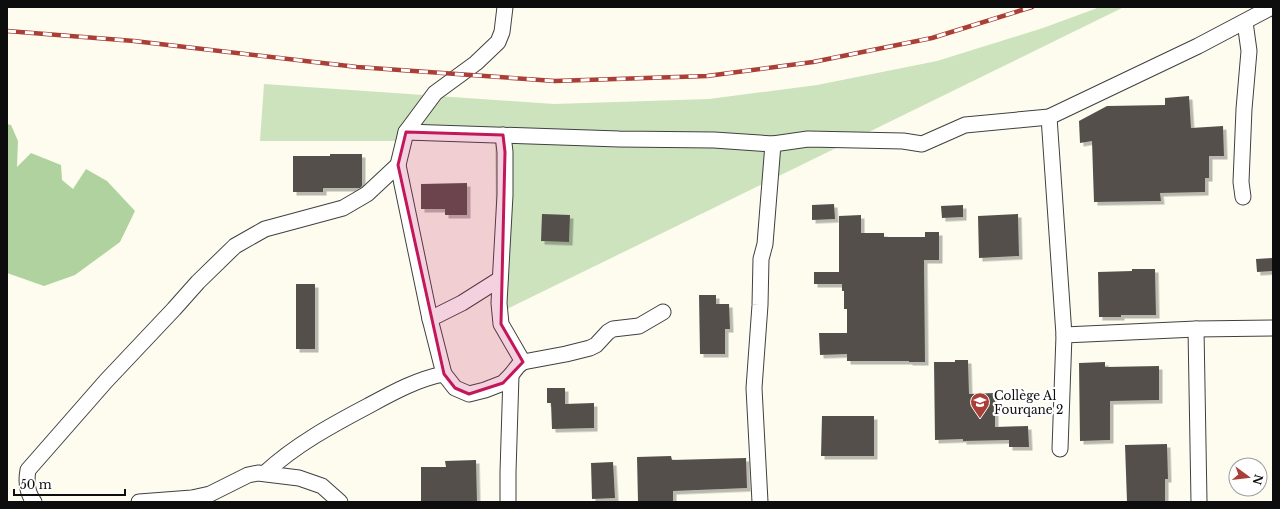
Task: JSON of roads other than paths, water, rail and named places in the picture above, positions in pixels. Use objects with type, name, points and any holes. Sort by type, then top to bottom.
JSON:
[{"type":"street","points":[[505,7],[502,32],[498,42],[476,63],[435,93],[406,132],[398,165],[430,319],[444,374],[455,388],[469,394],[485,390],[503,383],[523,362],[590,348],[596,345],[613,329],[639,326],[663,312]]},
{"type":"street","points":[[406,132],[619,139],[714,140],[773,144],[808,139],[903,141],[922,144],[965,125],[1049,118],[1198,46],[1272,7]]},
{"type":"street","points":[[1243,197],[1241,182],[1244,109],[1249,51],[1246,22]]},
{"type":"street","points":[[1049,118],[1064,335],[1060,449]]},
{"type":"street","points":[[503,135],[505,152],[505,195],[499,303],[501,324],[523,362]]},
{"type":"street","points":[[760,502],[754,388],[760,305],[761,259],[765,244],[773,144]]},
{"type":"street","points":[[34,502],[28,488],[28,470],[106,380],[198,282],[235,246],[265,229],[343,208],[367,194],[398,165]]},
{"type":"street","points":[[430,319],[462,303],[500,279]]},
{"type":"street","points":[[1064,335],[1196,329],[1273,328]]},
{"type":"street","points":[[1196,329],[1199,502]]},
{"type":"street","points":[[265,473],[277,462],[337,422],[419,380],[444,374]]},
{"type":"street","points":[[508,502],[511,375]]},
{"type":"street","points":[[140,502],[192,498],[210,494],[248,475],[258,473],[299,478],[322,486],[340,502]]},
{"type":"railway","points":[[7,31],[134,41],[357,67],[555,81],[707,76],[813,62],[932,38],[1032,7]]},
{"type":"place","name":"Collège Al Fourqane 2","points":[[980,419]]}]
